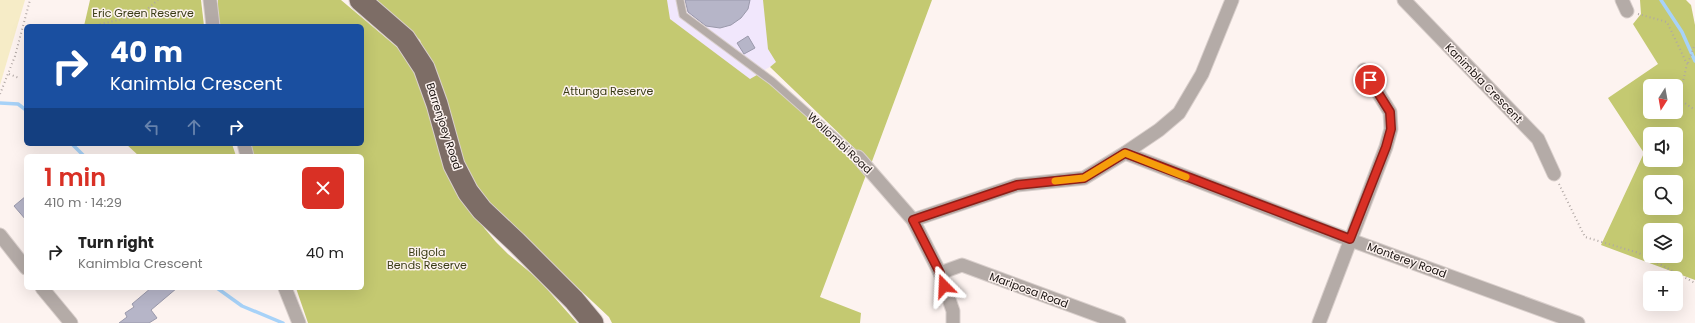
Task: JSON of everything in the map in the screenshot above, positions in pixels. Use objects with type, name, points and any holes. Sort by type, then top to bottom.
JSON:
[{"type":"main road","name":"Barrenjoey Road","points":[[360,0],[405,39],[424,68],[437,104],[454,165],[468,192],[482,210],[574,300],[593,323]]},
{"type":"street","points":[[210,0],[213,24]]},
{"type":"street","points":[[913,220],[1017,185],[1084,178],[1159,130],[1179,113],[1202,74],[1232,0]]},
{"type":"street","name":"Kanimbla Crescent","points":[[1404,0],[1538,139],[1554,174]]},
{"type":"street","points":[[1319,323],[1386,147],[1391,129],[1390,112],[1364,70]]},
{"type":"street","name":"Monterey Road","points":[[1125,153],[1350,239],[1578,323]]},
{"type":"street","name":"Wollombi Road","points":[[858,157],[913,220],[940,273],[953,311],[953,323]]},
{"type":"street","points":[[0,235],[24,265]]},
{"type":"street","name":"Mariposa Road","points":[[940,273],[962,265],[1119,323]]},
{"type":"street","points":[[44,290],[71,323]]},
{"type":"street","points":[[286,290],[299,323]]},
{"type":"lane","name":"Wollombi Road","points":[[680,0],[683,15],[772,81],[858,157]]},
{"type":"path","points":[[0,94],[15,56],[30,0]]},
{"type":"path","points":[[97,24],[140,15],[158,0]]},
{"type":"path","points":[[1624,5],[1667,22],[1687,64]]},
{"type":"path","points":[[1695,44],[1687,64],[1679,99],[1695,110]]},
{"type":"path","points":[[9,74],[19,78]]},
{"type":"path","points":[[1554,174],[1585,237],[1639,253],[1695,283]]},
{"type":"shaded area","points":[[658,0],[775,0],[804,45],[721,98]]},
{"type":"green space","name":"Eric Green Reserve","points":[[90,0],[201,0],[204,24],[84,24]]},
{"type":"green space","name":"Bilgola Bends Reserve","points":[[218,0],[341,0],[398,48],[420,82],[451,182],[485,229],[508,254],[538,279],[577,323],[308,323],[297,290],[364,290],[364,154],[253,154],[251,146],[364,146],[364,24],[218,24]]},
{"type":"green space","name":"Attunga Reserve","points":[[370,0],[667,0],[670,19],[750,79],[762,72],[866,175],[820,297],[861,313],[860,323],[612,323],[609,317],[497,212],[464,168],[420,40]]},
{"type":"green space","points":[[763,0],[932,0],[871,164],[770,67],[776,62],[768,49]]},
{"type":"green space","points":[[1640,0],[1686,0],[1691,5],[1695,25],[1695,280],[1683,276],[1683,271],[1671,271],[1649,263],[1683,263],[1683,223],[1643,223],[1643,261],[1601,245],[1643,155],[1643,167],[1683,167],[1683,127],[1643,127],[1643,151],[1608,98],[1658,64],[1633,24],[1641,14]]},
{"type":"green space","points":[[128,146],[233,146],[235,154],[137,154]]},
{"type":"sand","points":[[0,0],[25,0],[0,85]]},
{"type":"building","points":[[685,0],[750,0],[748,9],[741,18],[731,25],[720,28],[706,26],[688,12]]},
{"type":"building","points":[[748,36],[755,48],[744,54],[737,43]]},
{"type":"building","points":[[24,198],[24,218],[14,206]]},
{"type":"building","points":[[149,290],[175,290],[151,310],[157,318],[149,323],[119,323],[127,317],[125,313],[134,307],[132,304]]},
{"type":"waterway","points":[[1661,0],[1682,32],[1695,61]]},
{"type":"waterway","points":[[0,103],[18,104],[24,108]]},
{"type":"waterway","points":[[74,146],[82,154]]},
{"type":"waterway","points":[[220,290],[242,306],[283,323]]},
{"type":"slow traffic","points":[[1055,181],[1084,178],[1125,153],[1186,177]]},
{"type":"route","points":[[944,286],[940,273],[913,220],[1017,185],[1084,178],[1125,153],[1350,239],[1386,147],[1391,129],[1390,112],[1370,80]]}]
